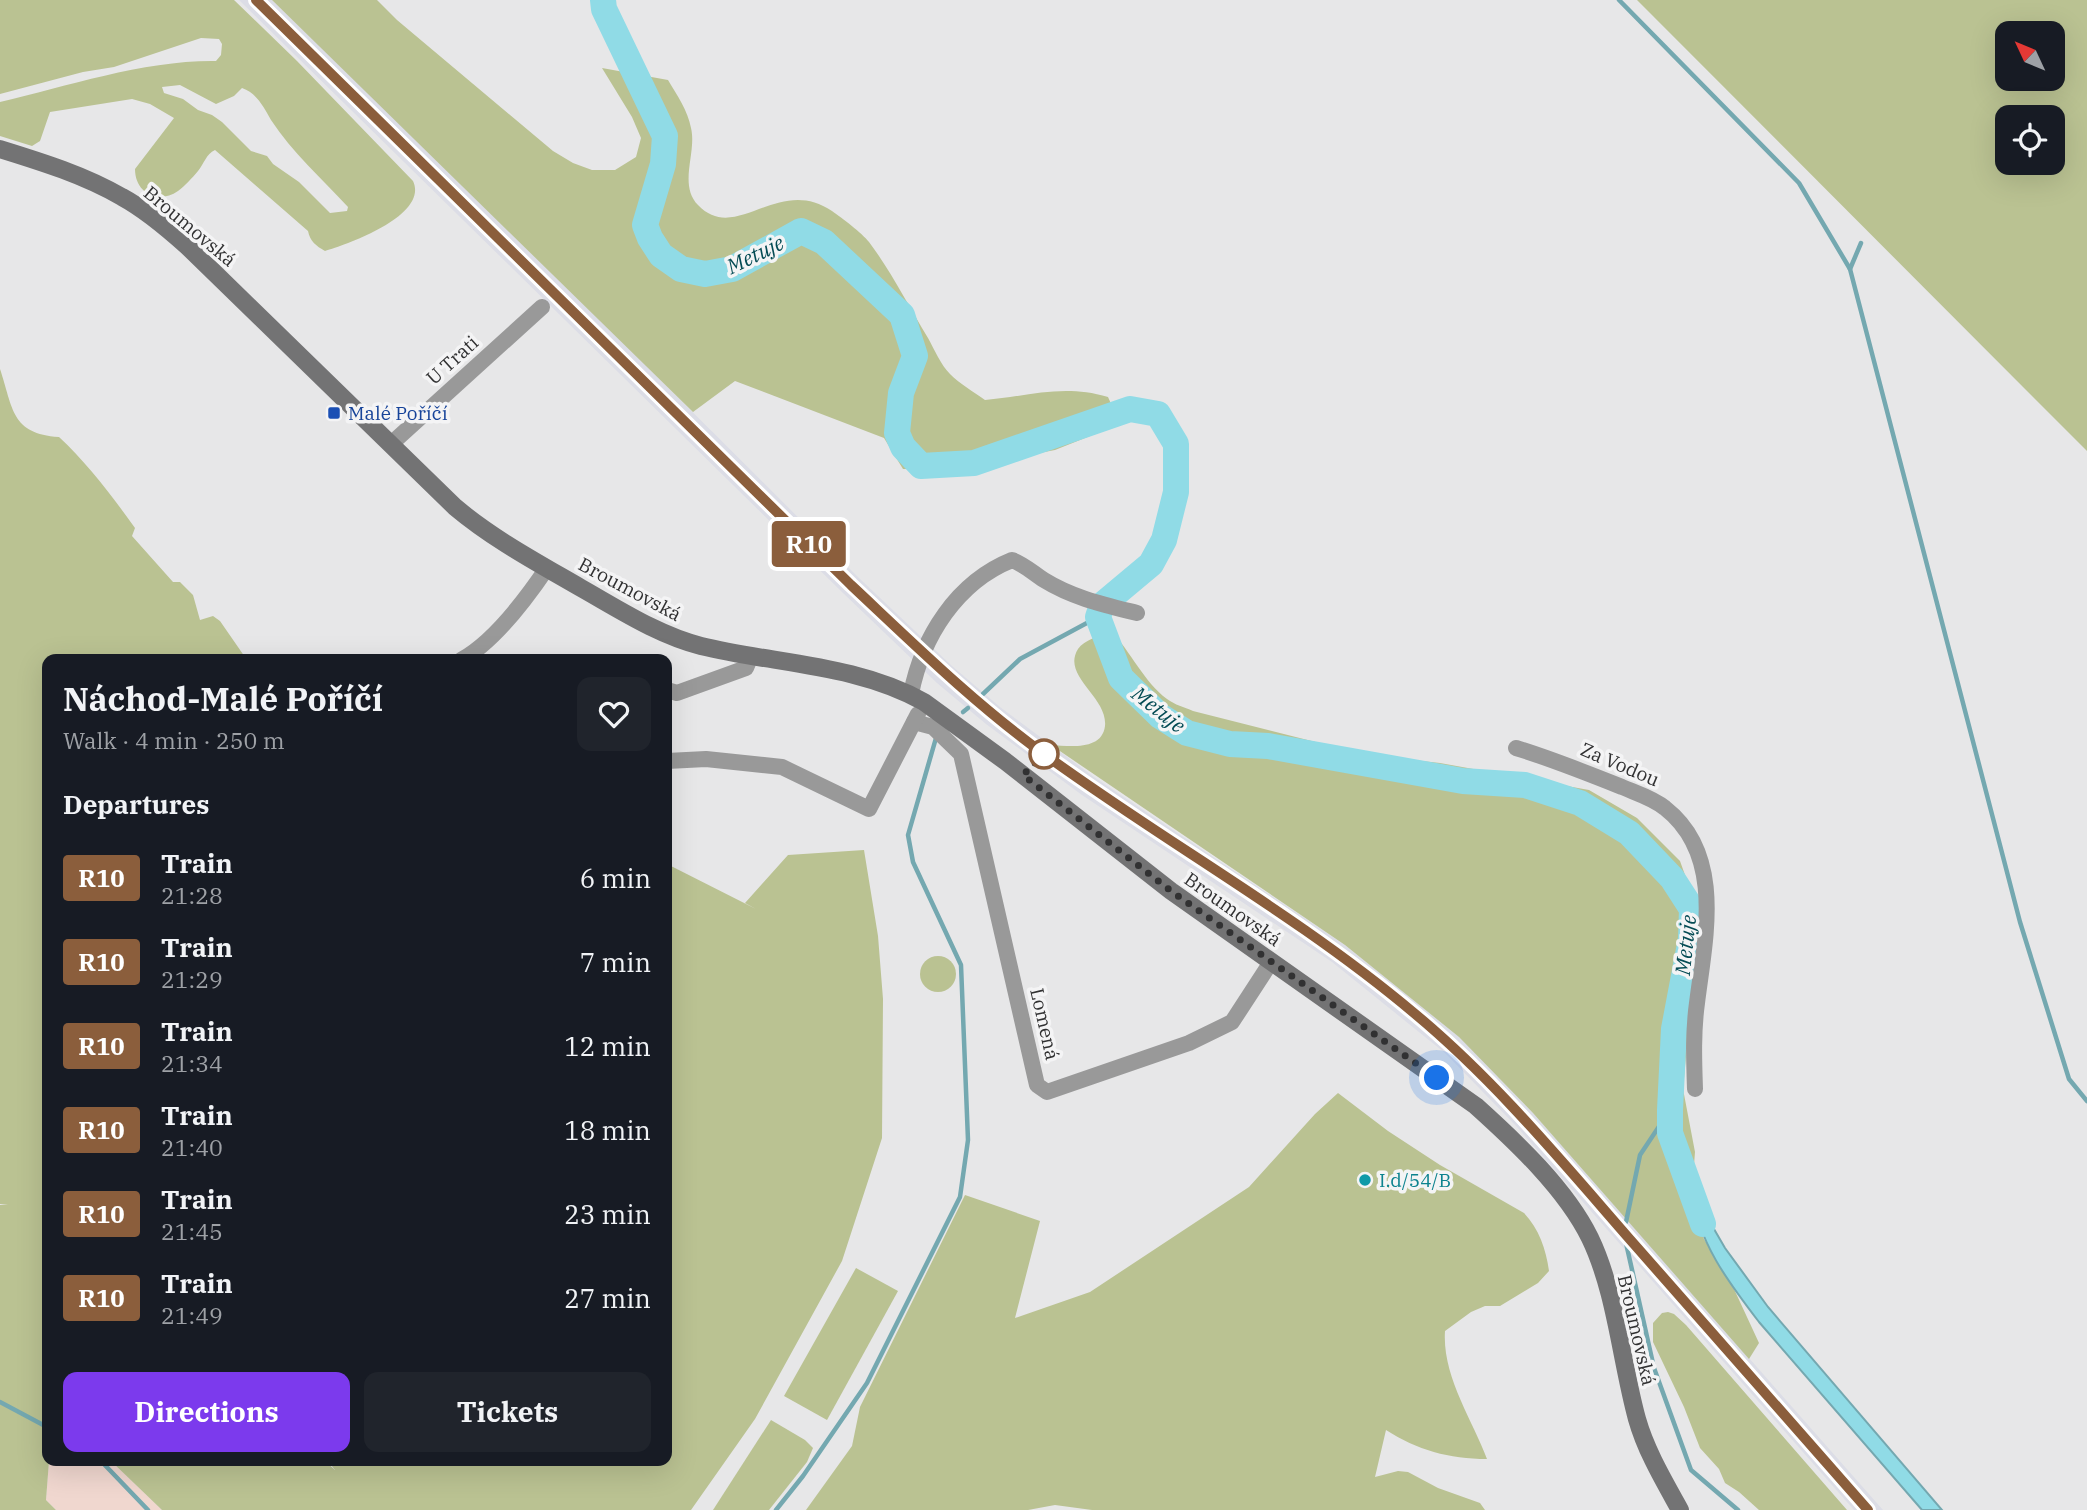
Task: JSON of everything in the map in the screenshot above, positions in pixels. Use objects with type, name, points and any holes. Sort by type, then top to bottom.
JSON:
[{"type":"main road","name":"Broumovská","points":[[0,149],[81,176],[123,197],[162,224],[478,526],[637,620],[667,634],[700,646],[821,667],[864,678],[917,698],[977,739],[1171,891],[1476,1106],[1513,1141],[1582,1222],[1599,1262],[1638,1422],[1657,1468],[1681,1510]]},
{"type":"street","name":"U Trati","points":[[391,444],[542,307]]},
{"type":"street","points":[[672,761],[706,759],[782,767],[869,809],[914,722],[917,698],[915,674],[933,631],[967,588],[993,567],[1012,560],[1078,597],[1137,613]]},
{"type":"street","name":"Broumovská","points":[[472,654],[532,591],[547,568]]},
{"type":"street","points":[[672,692],[677,693],[746,668],[751,656]]},
{"type":"street","name":"Lomená","points":[[914,722],[933,727],[961,754],[1037,1085],[1046,1092],[1188,1043],[1232,1022],[1271,962]]},
{"type":"street","name":"Za Vodou","points":[[1516,748],[1560,762],[1664,806],[1691,838],[1706,879],[1704,954],[1696,1006],[1695,1089]]},
{"type":"shaded area","points":[[239,0],[272,0],[553,273],[859,578],[952,666],[1000,707],[1094,777],[1345,945],[1459,1037],[1533,1113],[1883,1510],[1854,1510],[1517,1127],[1445,1053],[1332,962],[1082,795],[986,724],[937,683]]},
{"type":"shaded area","points":[[49,1466],[116,1466],[162,1510],[56,1510],[46,1500]]},
{"type":"green space","points":[[0,0],[234,0],[413,181],[415,193],[399,216],[384,226],[325,251],[314,243],[308,231],[215,150],[178,191],[156,197],[143,190],[135,169],[174,118],[150,104],[132,99],[50,112],[40,141],[32,146],[0,136],[0,102],[134,69],[216,61],[221,55],[222,44],[219,39],[201,38],[114,67],[83,72],[0,94]],"holes":[[[180,85],[216,104],[234,96],[242,88],[252,93],[288,143],[348,207],[347,211],[330,213],[299,182],[273,164],[267,156],[251,151],[222,122],[183,99],[164,93],[162,87]]]},
{"type":"green space","points":[[272,0],[377,0],[397,20],[553,151],[592,170],[615,170],[636,157],[641,138],[632,117],[602,68],[668,80],[690,122],[692,138],[689,188],[698,205],[712,215],[727,218],[794,200],[812,202],[832,211],[869,242],[944,366],[963,385],[985,400],[1061,391],[1092,393],[1108,397],[1120,424],[1055,450],[952,470],[903,469],[884,438],[735,381],[693,412]]},
{"type":"green space","points":[[1637,0],[2087,0],[2087,451]]},
{"type":"green space","points":[[0,369],[16,416],[31,431],[59,437],[70,447],[135,528],[132,536],[173,582],[180,582],[193,595],[200,620],[213,616],[220,621],[243,654],[42,654],[42,1466],[49,1466],[46,1500],[56,1510],[0,1510],[0,1205],[8,1204],[0,1204]]},
{"type":"green space","points":[[1111,631],[1151,684],[1167,699],[1180,706],[1367,755],[1440,763],[1589,790],[1637,818],[1680,861],[1685,875],[1694,970],[1683,1089],[1695,1152],[1692,1191],[1694,1212],[1704,1239],[1734,1289],[1759,1343],[1749,1359],[1533,1113],[1459,1037],[1345,945],[1051,745],[1084,745],[1098,740],[1103,734],[1104,715],[1080,678],[1074,659],[1084,643]]},
{"type":"green space","points":[[864,850],[878,936],[883,999],[882,1138],[842,1261],[755,1419],[691,1510],[162,1510],[116,1466],[331,1466],[335,1470],[332,1466],[672,1466],[672,867],[756,909],[745,903],[788,855]]},
{"type":"green space","points":[[938,956],[951,961],[956,974],[951,987],[938,992],[925,987],[920,974],[925,961]]},
{"type":"green space","points":[[1338,1093],[1388,1131],[1440,1165],[1524,1213],[1544,1247],[1549,1271],[1538,1283],[1500,1306],[1485,1306],[1471,1312],[1445,1331],[1445,1348],[1453,1381],[1487,1459],[1434,1452],[1386,1430],[1375,1477],[1398,1471],[1408,1472],[1438,1488],[1480,1503],[1485,1510],[1092,1510],[1055,1505],[1028,1510],[806,1510],[852,1446],[860,1407],[965,1195],[1040,1221],[1015,1318],[1090,1292],[1249,1187],[1315,1114]]},
{"type":"green space","points":[[856,1268],[898,1291],[827,1420],[784,1396]]},
{"type":"green space","points":[[1668,1312],[1686,1325],[1847,1510],[1759,1510],[1725,1483],[1719,1469],[1700,1448],[1653,1342],[1653,1323],[1662,1313]]},
{"type":"green space","points":[[771,1420],[805,1440],[813,1448],[807,1462],[769,1510],[713,1510]]},
{"type":"water","points":[[1692,1191],[1725,1248],[1768,1307],[1942,1510],[1922,1510],[1759,1322],[1726,1277],[1707,1244],[1700,1227]]},
{"type":"waterway","name":"Metuje","points":[[603,0],[604,9],[665,136],[663,164],[645,225],[661,255],[681,269],[705,274],[732,269],[801,231],[824,242],[902,315],[915,356],[901,393],[897,433],[903,447],[921,466],[974,463],[1130,409],[1158,414],[1176,444],[1176,492],[1164,540],[1151,564],[1102,605],[1098,617],[1121,678],[1160,716],[1187,733],[1230,744],[1268,746],[1463,781],[1525,785],[1580,803],[1629,833],[1672,878],[1692,909],[1691,939],[1674,1029],[1670,1133],[1703,1224]]},
{"type":"waterway","points":[[1619,0],[1799,183],[1850,269],[2020,922],[2069,1079],[2087,1101]]},
{"type":"waterway","points":[[1850,269],[1861,243]]},
{"type":"waterway","points":[[983,694],[1020,659],[1098,617]]},
{"type":"waterway","points":[[963,712],[968,708]]},
{"type":"waterway","points":[[776,1510],[803,1476],[867,1383],[960,1197],[968,1140],[961,965],[913,862],[908,835],[936,738]]},
{"type":"waterway","points":[[1626,1222],[1640,1155],[1670,1110]]},
{"type":"waterway","points":[[1624,1234],[1654,1368],[1691,1470],[1738,1510]]},
{"type":"waterway","points":[[0,1402],[42,1424]]},
{"type":"waterway","points":[[106,1466],[148,1510]]},
{"type":"railway","points":[[256,0],[851,585],[945,673],[993,715],[1090,787],[1325,944],[1414,1013],[1470,1063],[1547,1145],[1868,1510]]},
{"type":"train","name":"R10","points":[[256,0],[945,675],[1044,754],[1338,953],[1452,1045],[1525,1120],[1868,1510]]},
{"type":"place","name":"Malé Poříčí","points":[[334,413]]},
{"type":"place","name":"I.d/54/B","points":[[1365,1180]]},
{"type":"route","points":[[1044,754],[1023,775],[1171,891],[1437,1078]]}]
